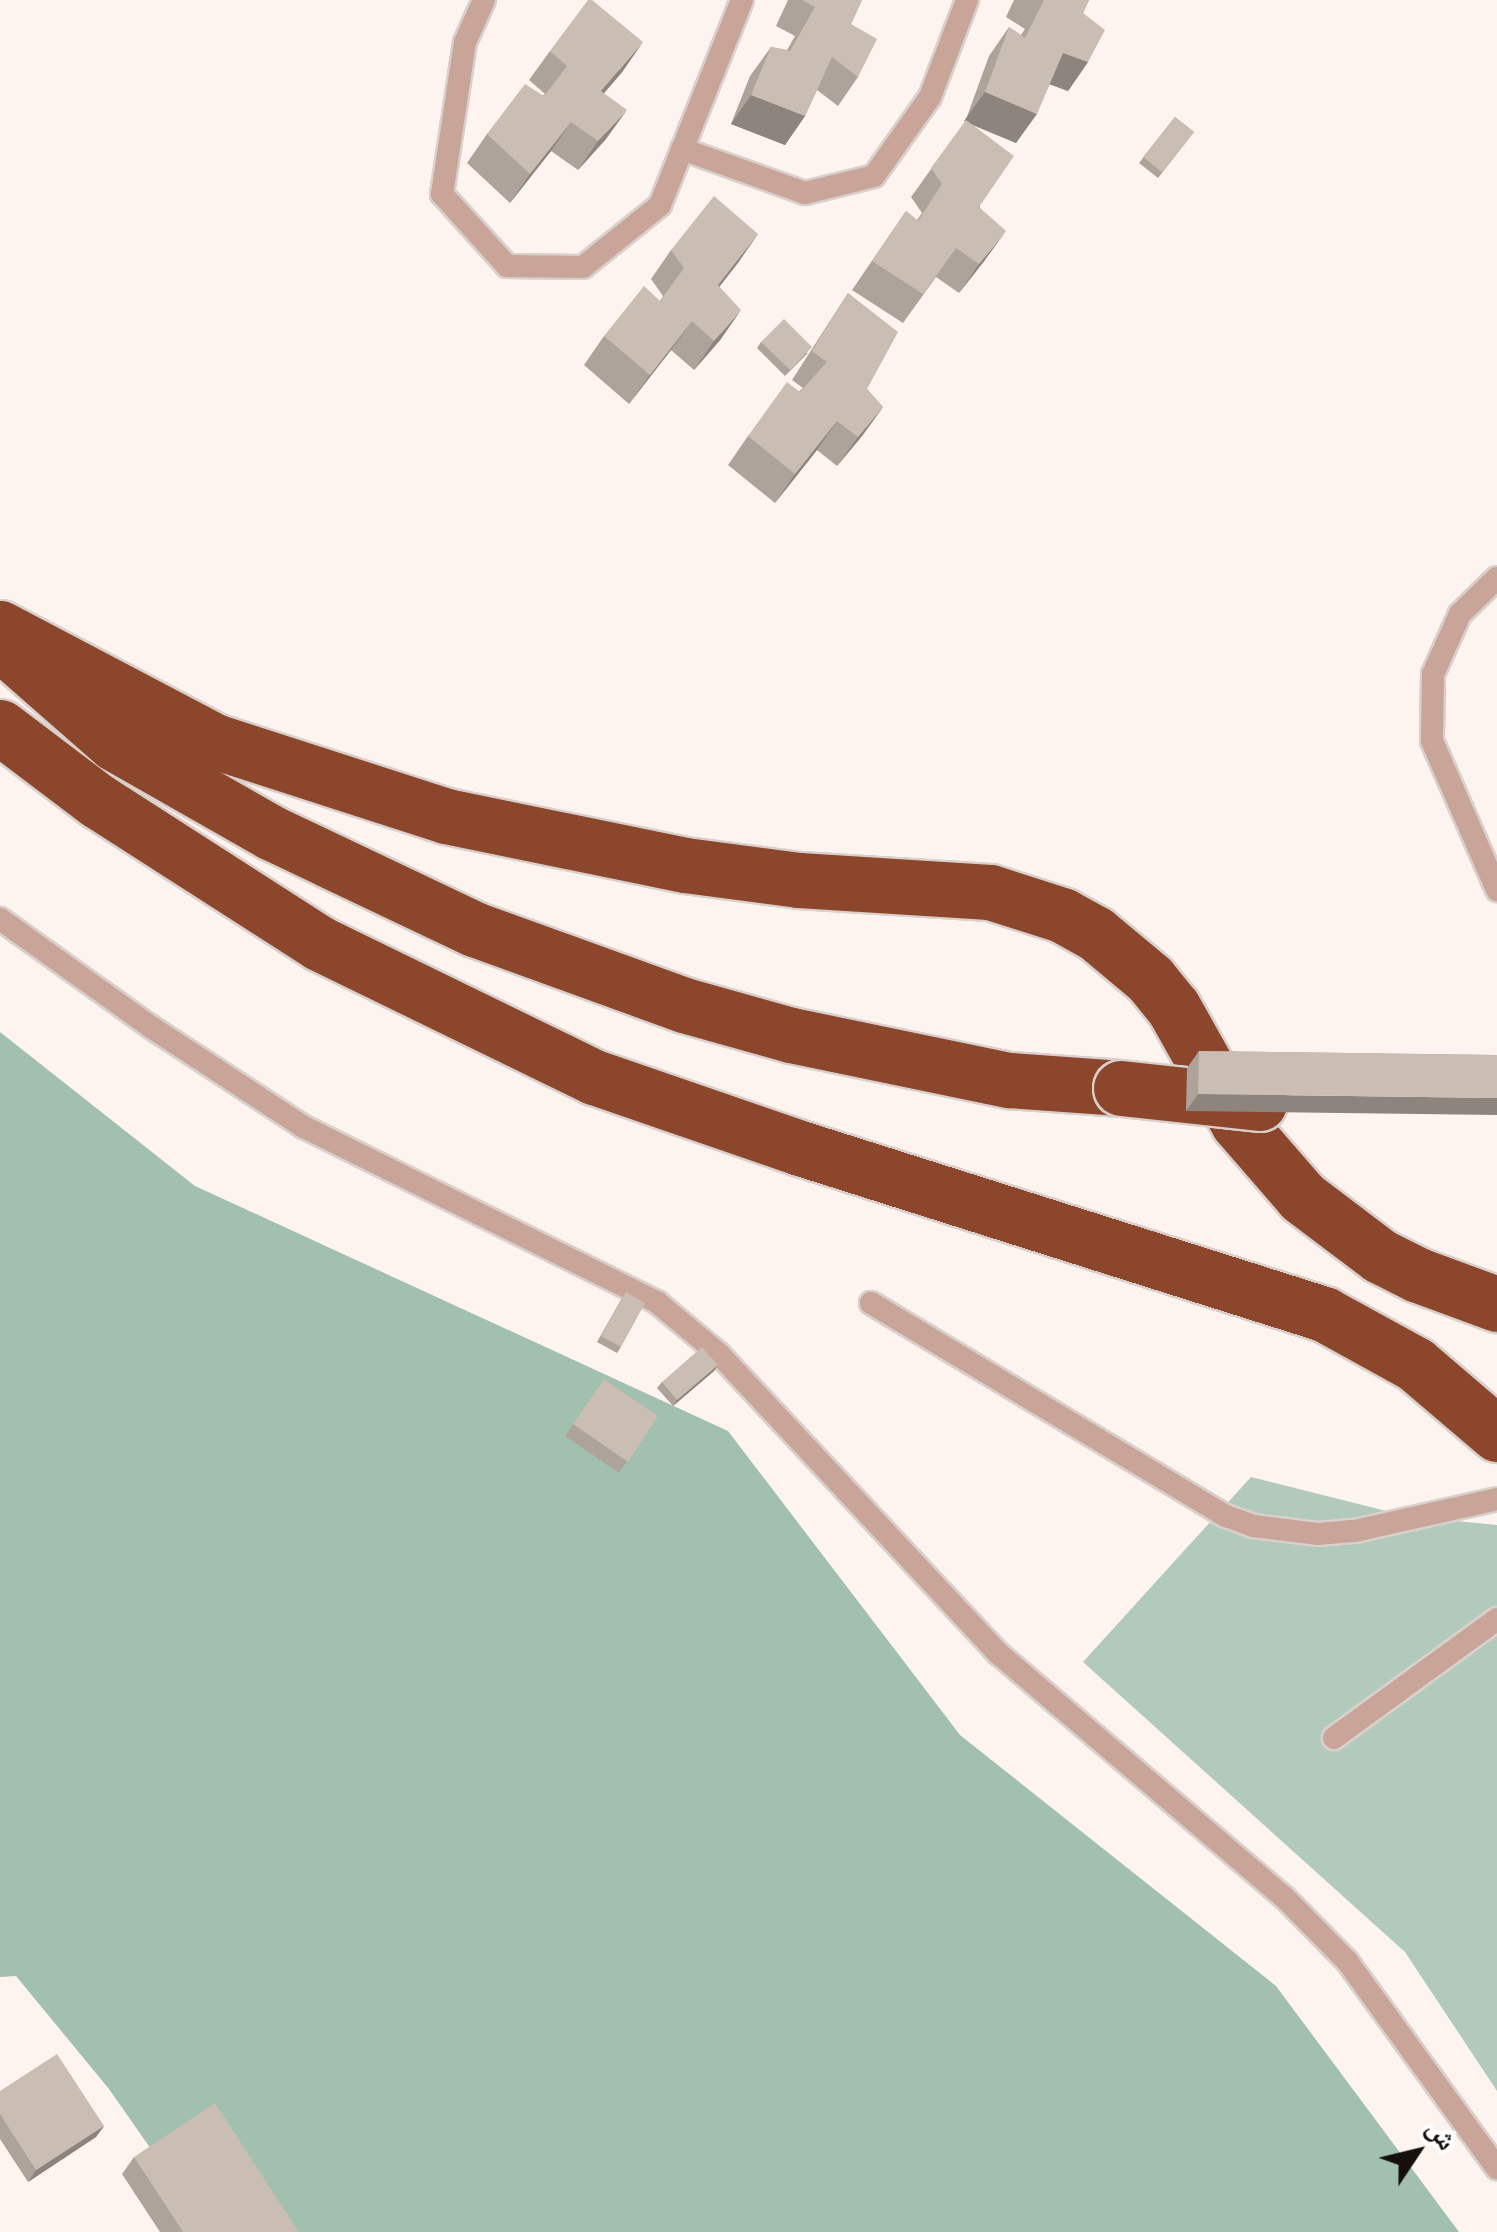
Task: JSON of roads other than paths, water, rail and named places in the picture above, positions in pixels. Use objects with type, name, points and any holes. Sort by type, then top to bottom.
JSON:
[{"type":"highway","points":[[0,628],[214,741],[446,816],[685,866],[799,880],[990,892],[1062,914],[1095,933],[1150,979],[1173,1007],[1238,1123],[1302,1197],[1380,1256],[1418,1276],[1497,1304]]},
{"type":"highway","points":[[0,640],[77,715],[114,743],[372,884],[595,975],[791,1035],[900,1060],[1010,1080],[1310,1108]]},
{"type":"highway","points":[[0,707],[114,743]]},
{"type":"highway","points":[[0,728],[98,802],[319,943],[594,1077],[800,1148],[1324,1314],[1416,1364],[1497,1434]]},
{"type":"lane","points":[[484,0],[465,42],[442,194],[507,266],[583,267],[660,204],[742,0]]},
{"type":"lane","points":[[682,148],[805,193],[874,176],[930,97],[967,0]]},
{"type":"lane","points":[[1497,578],[1460,614],[1433,674],[1432,741],[1497,890]]},
{"type":"lane","points":[[0,919],[151,1028],[304,1126],[658,1303],[719,1354],[998,1653],[1284,1897],[1347,1961],[1497,2168]]},
{"type":"lane","points":[[870,1303],[1226,1516],[1252,1526],[1318,1534],[1355,1531],[1497,1499]]},
{"type":"lane","points":[[1334,1738],[1497,1620]]}]
